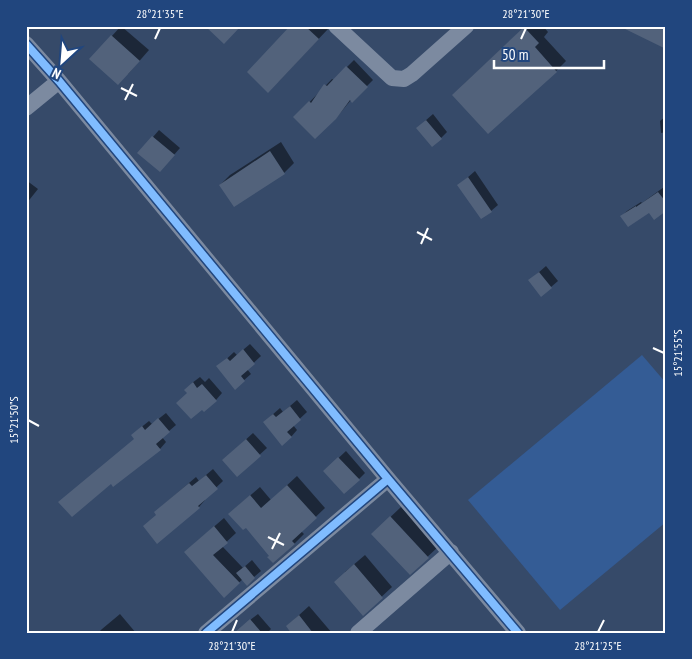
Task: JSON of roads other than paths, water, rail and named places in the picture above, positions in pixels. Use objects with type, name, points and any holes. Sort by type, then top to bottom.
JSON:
[{"type":"street","points":[[336,26],[392,78],[404,79],[466,26]]},
{"type":"street","points":[[26,44],[59,81],[518,633]]},
{"type":"street","points":[[26,108],[59,81]]},
{"type":"street","points":[[206,633],[388,479]]},
{"type":"street","points":[[358,633],[450,552]]}]
